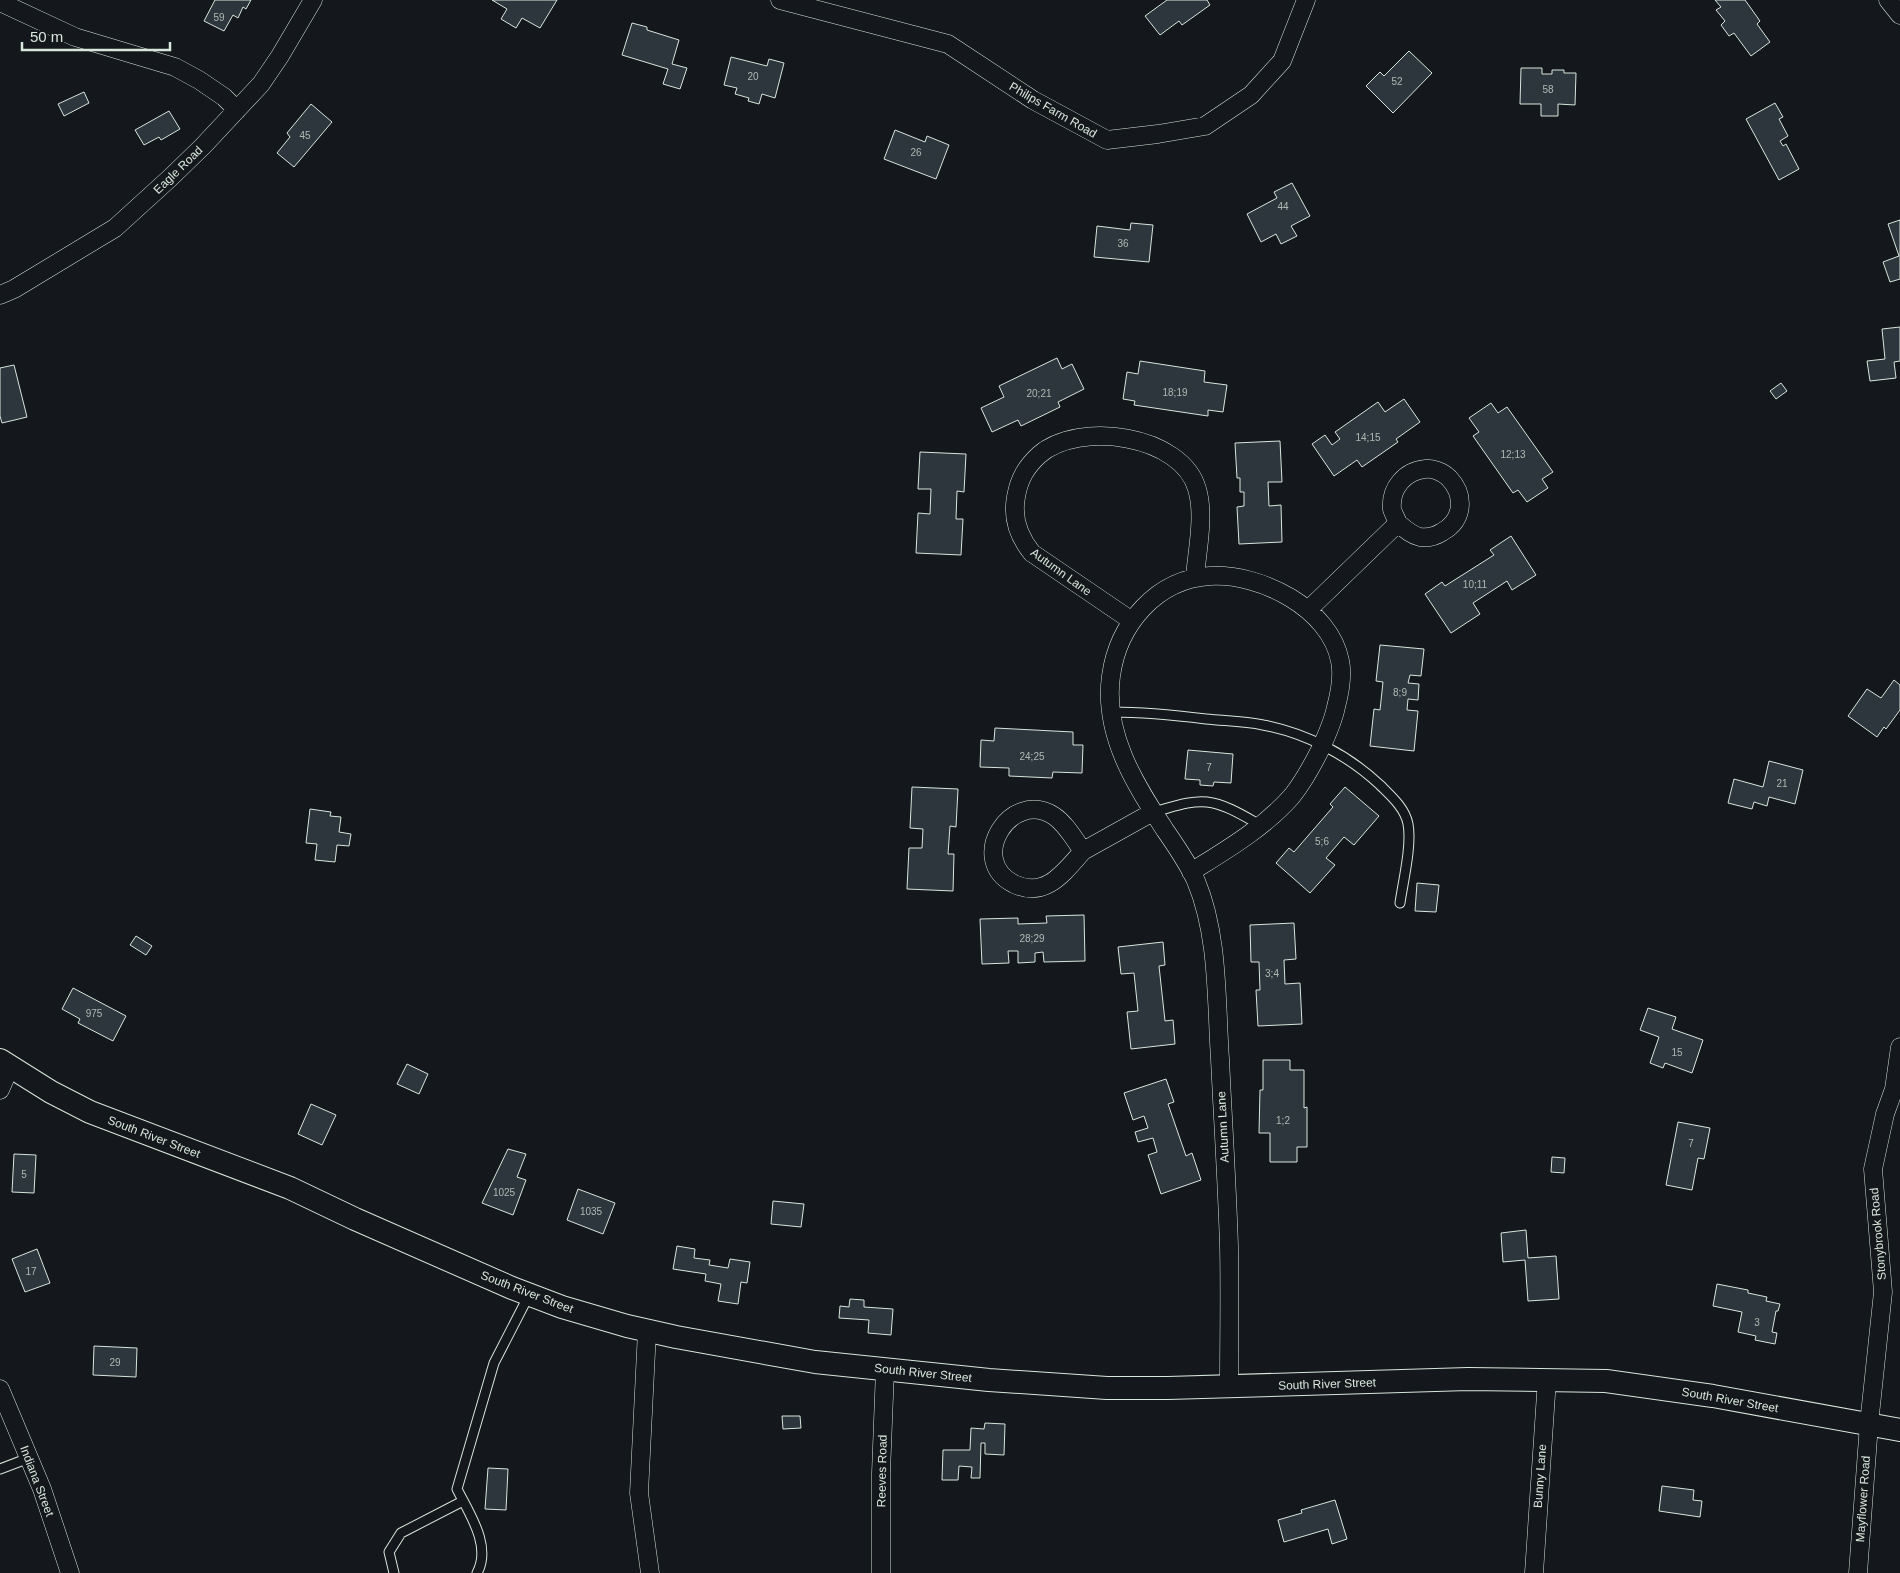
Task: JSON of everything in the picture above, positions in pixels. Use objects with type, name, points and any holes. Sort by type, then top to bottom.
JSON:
[{"type":"street","name":"Eagle Road","points":[[0,296],[115,228],[170,178],[261,84],[313,0]]},
{"type":"street","name":"Philips Farm Road","points":[[780,0],[948,44],[1033,100],[1107,140],[1204,126],[1252,95],[1282,61],[1306,0]]},
{"type":"street","points":[[1888,0],[1900,15]]},
{"type":"street","points":[[0,2],[75,37],[175,67],[224,97],[237,110]]},
{"type":"street","name":"Autumn Lane","points":[[1132,621],[1032,553],[1021,540],[1016,524],[1015,503],[1019,480],[1041,453],[1056,445],[1079,438],[1104,436],[1136,440],[1162,450],[1180,461],[1190,474],[1197,488],[1200,504],[1195,577]]},
{"type":"street","points":[[1308,610],[1398,523]]},
{"type":"street","name":"Autumn Lane","points":[[1191,872],[1260,825],[1273,815],[1293,794],[1310,770],[1322,745],[1336,711],[1340,687],[1340,663],[1335,645],[1324,626],[1308,610],[1289,597],[1235,576],[1195,577],[1180,581],[1163,590],[1145,604],[1132,621],[1115,656],[1111,678],[1112,712],[1121,752],[1135,784],[1191,872],[1205,908],[1210,932],[1215,980],[1229,1247],[1229,1386]]},
{"type":"street","points":[[1083,851],[1067,829],[1053,816],[1038,810],[1022,811],[1005,821],[995,838],[993,854],[998,870],[1007,880],[1024,888],[1043,888],[1059,877],[1083,851],[1153,812]]},
{"type":"street","name":"Stonybrook Road","points":[[1869,1424],[1883,1292],[1873,1169],[1883,1123],[1894,1089],[1900,1048]]},
{"type":"street","points":[[0,1090],[5,1064]]},
{"type":"street","name":"South River Street","points":[[5,1064],[51,1092],[90,1112],[290,1188],[356,1219],[529,1294],[562,1307],[676,1338],[788,1357],[885,1370],[989,1380],[1107,1388],[1168,1388],[1468,1379],[1606,1381],[1900,1430]]},
{"type":"street","points":[[646,1331],[639,1493],[650,1573]]},
{"type":"street","name":"Reeves Road","points":[[881,1573],[881,1473],[885,1370]]},
{"type":"street","name":"Bunny Lane","points":[[1534,1573],[1547,1379]]},
{"type":"street","name":"Indiana Street","points":[[0,1389],[42,1489],[70,1573]]},
{"type":"street","name":"Mayflower Road","points":[[1858,1573],[1869,1424]]},
{"type":"lane","points":[[1112,712],[1147,712],[1263,725],[1306,738],[1345,758],[1392,796],[1403,812],[1408,824],[1409,838],[1400,903]]},
{"type":"lane","points":[[1153,812],[1181,804],[1206,801],[1221,806],[1260,825]]},
{"type":"lane","points":[[477,1573],[483,1549],[477,1531],[457,1489],[494,1363],[529,1294]]},
{"type":"lane","points":[[0,1470],[29,1458]]},
{"type":"lane","points":[[394,1573],[389,1552],[400,1533],[463,1501]]},
{"type":"building","points":[[215,0],[251,0],[246,9],[243,7],[238,18],[233,15],[224,31],[204,21]]},
{"type":"building","points":[[492,0],[557,0],[540,28],[522,18],[516,28],[501,19],[507,9]]},
{"type":"building","points":[[1167,0],[1207,0],[1210,5],[1182,25],[1179,21],[1160,35],[1145,16]]},
{"type":"building","points":[[1715,0],[1745,0],[1760,21],[1757,24],[1770,42],[1751,56],[1734,33],[1729,36],[1721,25],[1725,21],[1716,10],[1721,7]]},
{"type":"building","points":[[632,23],[679,40],[672,64],[687,68],[680,89],[663,84],[668,69],[622,55]]},
{"type":"building","points":[[1409,51],[1432,73],[1393,113],[1366,86],[1380,72],[1384,76]]},
{"type":"building","points":[[731,57],[767,66],[769,59],[784,63],[775,98],[762,94],[759,104],[748,101],[749,98],[735,94],[737,88],[724,85]]},
{"type":"building","points":[[1521,68],[1542,68],[1542,74],[1552,74],[1552,70],[1576,73],[1575,105],[1558,104],[1558,116],[1541,116],[1541,104],[1520,104]]},
{"type":"building","points":[[84,92],[89,103],[64,116],[58,104]]},
{"type":"building","points":[[1775,103],[1783,117],[1779,119],[1788,136],[1780,141],[1783,146],[1786,144],[1799,169],[1779,180],[1746,119]]},
{"type":"building","points":[[311,104],[332,122],[294,167],[277,153],[290,137],[287,133]]},
{"type":"building","points":[[169,111],[180,129],[161,140],[159,137],[144,145],[135,130]]},
{"type":"building","points":[[895,130],[925,142],[927,136],[949,145],[936,179],[884,159]]},
{"type":"building","points":[[1292,183],[1310,216],[1291,226],[1297,236],[1281,244],[1276,234],[1261,242],[1247,214],[1277,198],[1274,192]]},
{"type":"building","points":[[1900,220],[1900,279],[1890,282],[1883,262],[1899,256],[1888,224]]},
{"type":"building","points":[[1131,223],[1153,225],[1149,262],[1094,257],[1097,226],[1130,230]]},
{"type":"building","points":[[1900,327],[1900,361],[1894,362],[1896,378],[1870,381],[1867,361],[1885,359],[1882,329]]},
{"type":"building","points":[[1057,358],[1062,369],[1072,364],[1084,389],[1058,402],[1060,407],[1021,426],[1018,420],[992,432],[981,408],[1004,397],[999,386]]},
{"type":"building","points":[[1140,361],[1205,371],[1204,382],[1227,385],[1223,412],[1208,410],[1208,416],[1134,405],[1135,401],[1123,399],[1127,372],[1138,374]]},
{"type":"building","points":[[14,365],[27,417],[2,423],[0,416],[0,368]]},
{"type":"building","points":[[1781,383],[1787,391],[1776,399],[1770,391]]},
{"type":"building","points":[[1404,399],[1420,422],[1396,439],[1398,442],[1362,467],[1357,460],[1334,476],[1312,444],[1325,435],[1332,445],[1340,439],[1335,432],[1378,402],[1385,412]]},
{"type":"building","points":[[1491,403],[1498,413],[1507,407],[1553,472],[1542,479],[1548,488],[1527,502],[1518,490],[1513,493],[1473,436],[1479,432],[1469,418]]},
{"type":"building","points":[[1280,441],[1282,482],[1268,482],[1269,506],[1281,505],[1282,542],[1239,544],[1237,507],[1244,506],[1244,492],[1240,492],[1240,478],[1237,478],[1235,443]]},
{"type":"building","points":[[920,452],[966,454],[964,492],[957,491],[956,519],[963,519],[961,555],[916,553],[918,513],[930,514],[931,489],[918,489]]},
{"type":"building","points":[[1511,536],[1536,575],[1512,590],[1507,581],[1473,603],[1480,614],[1451,633],[1425,594],[1442,582],[1445,586],[1494,555],[1490,550]]},
{"type":"building","points":[[1380,645],[1424,649],[1421,676],[1410,675],[1408,683],[1419,684],[1418,700],[1408,699],[1407,710],[1418,711],[1414,751],[1370,746],[1374,709],[1380,710],[1383,682],[1376,681]]},
{"type":"building","points":[[1894,680],[1900,685],[1900,710],[1886,729],[1884,727],[1877,737],[1848,716],[1867,689],[1881,698]]},
{"type":"building","points":[[995,728],[1073,732],[1073,745],[1083,745],[1082,773],[1053,772],[1052,778],[1009,776],[1009,768],[980,767],[981,740],[994,741]]},
{"type":"building","points":[[1188,750],[1233,754],[1231,783],[1214,782],[1213,786],[1200,785],[1200,780],[1185,779]]},
{"type":"building","points":[[1769,761],[1803,770],[1795,804],[1769,797],[1767,806],[1754,802],[1752,809],[1728,803],[1734,779],[1763,787]]},
{"type":"building","points":[[912,787],[958,789],[956,827],[950,826],[948,854],[954,854],[953,891],[907,889],[909,848],[922,848],[923,829],[910,828]]},
{"type":"building","points":[[1345,787],[1379,816],[1354,845],[1344,837],[1326,858],[1335,865],[1310,893],[1276,863],[1289,848],[1294,852],[1333,807],[1330,804]]},
{"type":"building","points":[[310,809],[331,812],[330,816],[341,817],[339,832],[351,834],[349,846],[337,845],[335,862],[315,860],[317,844],[306,843]]},
{"type":"building","points":[[1417,883],[1439,885],[1436,912],[1415,911]]},
{"type":"building","points":[[1084,915],[1085,961],[1044,962],[1043,952],[1035,953],[1035,962],[1018,963],[1018,951],[1008,951],[1009,963],[982,964],[980,919],[1018,918],[1018,924],[1047,923],[1046,916]]},
{"type":"building","points":[[1294,923],[1296,959],[1284,960],[1285,984],[1300,983],[1302,1024],[1258,1026],[1256,990],[1260,990],[1259,962],[1251,962],[1250,925]]},
{"type":"building","points":[[136,936],[152,946],[146,955],[130,945]]},
{"type":"building","points":[[1163,942],[1165,965],[1159,966],[1165,1021],[1173,1020],[1175,1044],[1131,1049],[1127,1012],[1138,1011],[1134,973],[1121,974],[1118,947]]},
{"type":"building","points":[[73,988],[126,1016],[113,1041],[78,1023],[80,1019],[62,1009]]},
{"type":"building","points":[[1648,1008],[1676,1017],[1672,1029],[1703,1040],[1692,1073],[1665,1063],[1663,1068],[1650,1063],[1659,1037],[1640,1030]]},
{"type":"building","points":[[1263,1060],[1290,1060],[1290,1070],[1304,1070],[1304,1108],[1307,1107],[1307,1147],[1297,1147],[1297,1162],[1270,1162],[1270,1133],[1259,1133],[1260,1090],[1263,1090]]},
{"type":"building","points":[[407,1064],[428,1074],[419,1094],[397,1084]]},
{"type":"building","points":[[1166,1079],[1174,1102],[1168,1104],[1186,1156],[1192,1153],[1201,1180],[1161,1194],[1148,1155],[1157,1152],[1153,1138],[1138,1142],[1135,1132],[1148,1128],[1144,1116],[1133,1120],[1124,1093]]},
{"type":"building","points":[[311,1104],[336,1115],[322,1145],[298,1134]]},
{"type":"building","points":[[1678,1122],[1710,1128],[1704,1159],[1698,1158],[1692,1190],[1666,1185]]},
{"type":"building","points":[[508,1149],[526,1154],[517,1177],[526,1180],[513,1215],[482,1203]]},
{"type":"building","points":[[14,1154],[36,1155],[34,1193],[12,1192]]},
{"type":"building","points":[[1552,1157],[1565,1158],[1564,1173],[1551,1172]]},
{"type":"building","points":[[578,1189],[615,1203],[603,1234],[567,1220]]},
{"type":"building","points":[[773,1201],[804,1204],[801,1227],[771,1224]]},
{"type":"building","points":[[1526,1230],[1528,1258],[1556,1256],[1559,1299],[1528,1301],[1525,1260],[1503,1262],[1501,1233]]},
{"type":"building","points":[[677,1246],[695,1249],[694,1258],[710,1260],[709,1265],[728,1268],[730,1259],[750,1262],[747,1283],[741,1282],[738,1304],[718,1301],[721,1284],[705,1281],[706,1274],[673,1269]]},
{"type":"building","points":[[37,1249],[50,1283],[25,1292],[12,1259]]},
{"type":"building","points":[[1717,1284],[1748,1290],[1748,1293],[1767,1297],[1766,1301],[1780,1304],[1778,1311],[1776,1311],[1772,1332],[1777,1333],[1775,1344],[1755,1340],[1756,1336],[1738,1332],[1742,1312],[1713,1306]]},
{"type":"building","points":[[850,1299],[864,1300],[864,1307],[893,1309],[891,1335],[868,1333],[869,1320],[839,1318],[840,1306],[849,1307]]},
{"type":"building","points":[[94,1346],[137,1348],[136,1377],[93,1375]]},
{"type":"building","points":[[782,1416],[800,1416],[801,1428],[783,1429]]},
{"type":"building","points":[[985,1423],[1005,1424],[1004,1455],[985,1454],[985,1443],[981,1443],[980,1478],[971,1478],[972,1467],[959,1466],[958,1480],[942,1480],[943,1450],[970,1450],[971,1428],[984,1429]]},
{"type":"building","points":[[488,1468],[508,1469],[506,1510],[485,1509]]},
{"type":"building","points":[[1662,1486],[1694,1490],[1693,1500],[1702,1501],[1700,1517],[1659,1511]]},
{"type":"building","points":[[1335,1500],[1347,1539],[1332,1544],[1328,1529],[1284,1542],[1278,1520],[1302,1513],[1301,1510]]}]
